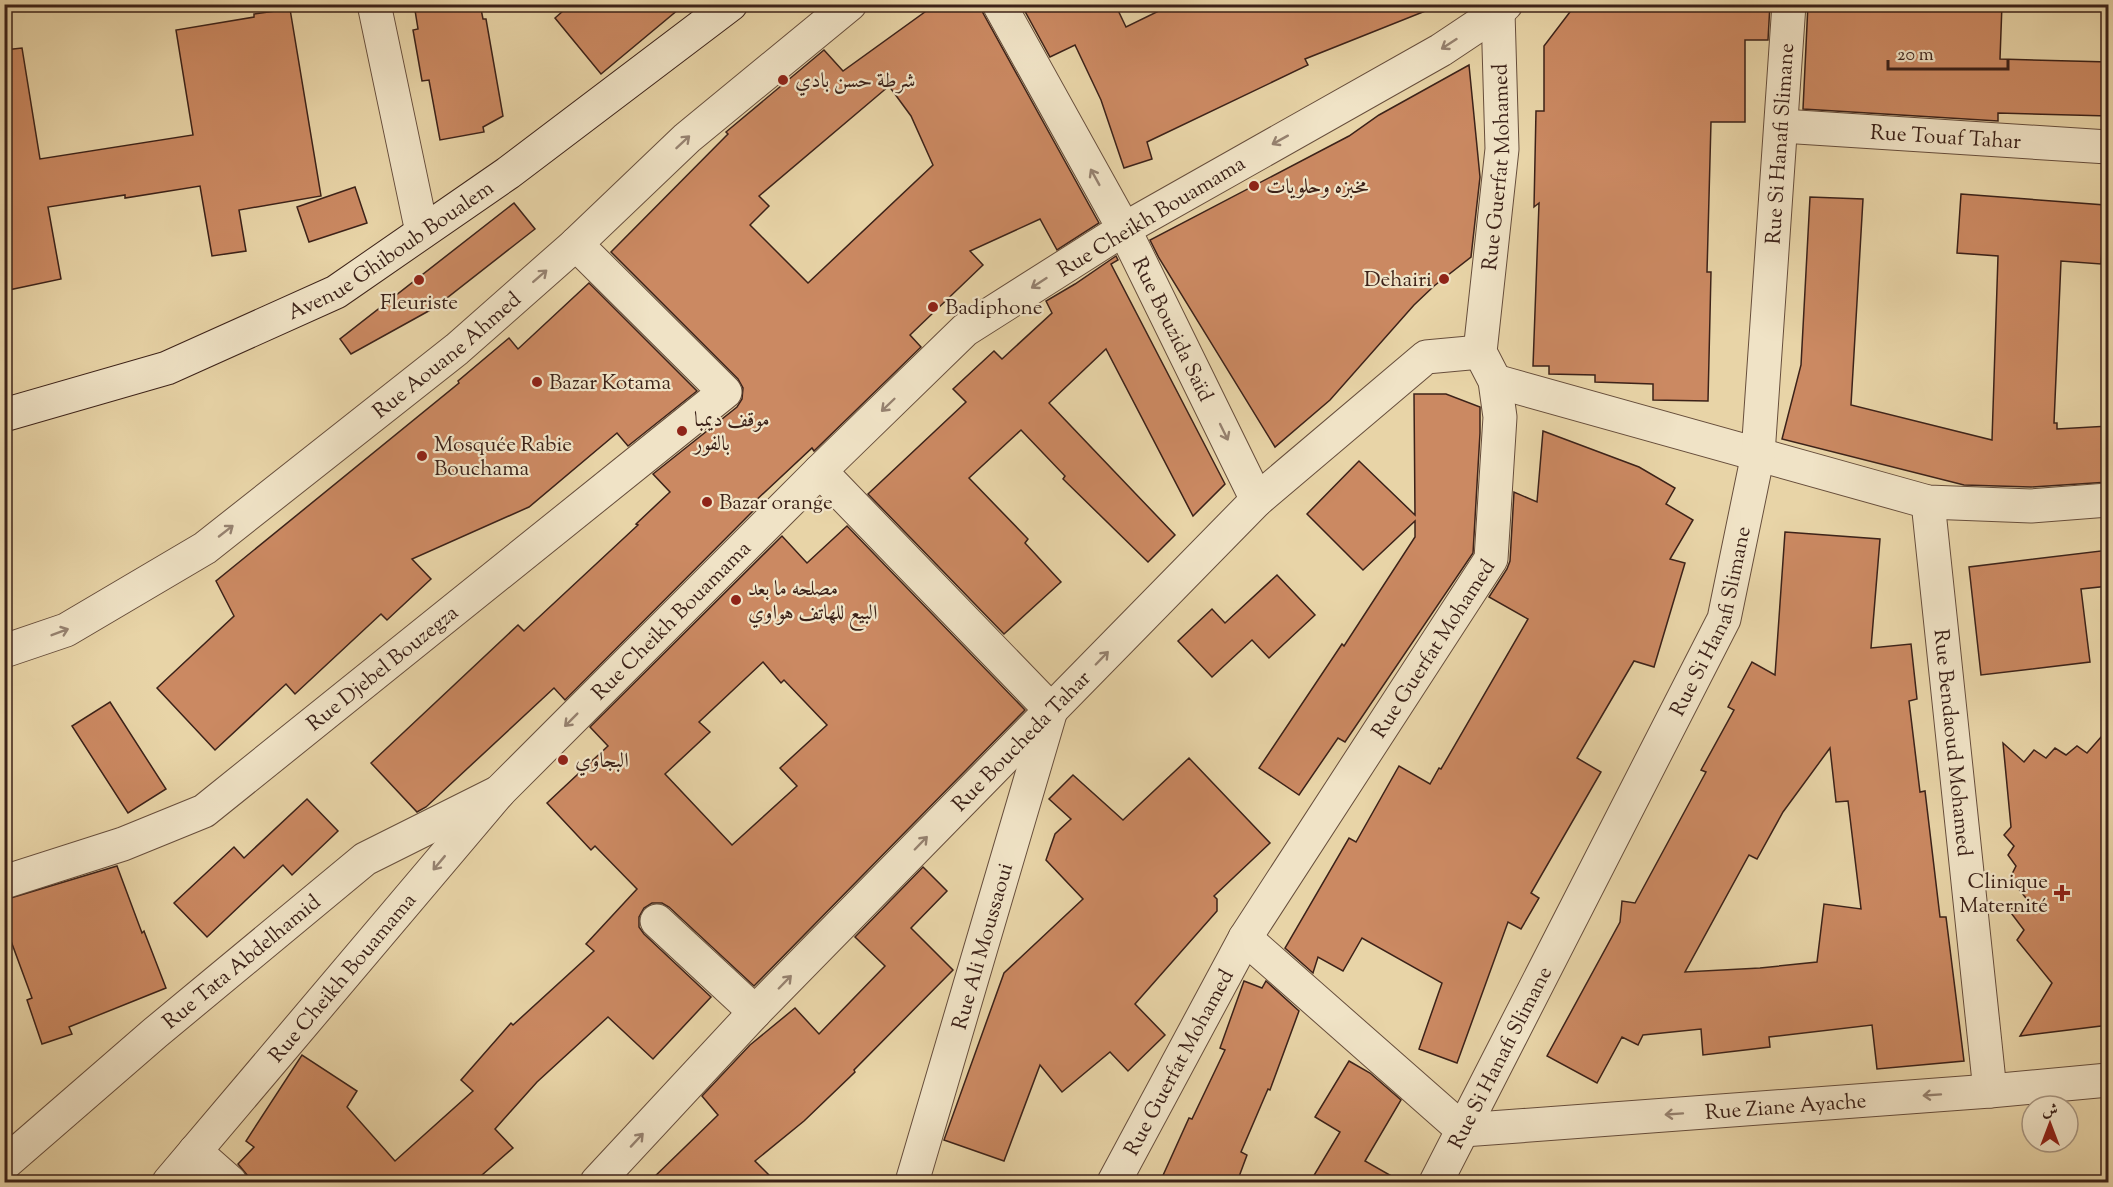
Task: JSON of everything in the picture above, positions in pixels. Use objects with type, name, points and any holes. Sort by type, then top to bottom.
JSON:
[{"type":"street","points":[[374,4],[422,232]]},
{"type":"street","name":"Avenue Ghiboub Boualem","points":[[4,415],[167,368],[336,291],[508,173],[731,4]]},
{"type":"street","name":"Rue Aouane Ahmed","points":[[4,651],[66,630],[205,548],[457,348],[576,244],[687,138],[850,4]]},
{"type":"street","name":"Rue Bouzida Saïd","points":[[999,4],[1124,228],[1257,500]]},
{"type":"street","name":"Rue Si Hanafi Slimane","points":[[1436,1182],[1724,619],[1758,454],[1789,4]]},
{"type":"street","name":"Rue Cheikh Bouamama","points":[[169,1182],[499,792],[820,471],[965,330],[1124,228],[1441,50],[1502,8]]},
{"type":"street","name":"Rue Guerfat Mohamed","points":[[1114,1182],[1245,938],[1491,559],[1500,417],[1495,381],[1480,352],[1502,149],[1502,8]]},
{"type":"street","name":"Rue Touaf Tahar","points":[[1782,126],[2109,147]]},
{"type":"street","name":"Rue Djebel Bouzegza","points":[[4,882],[123,844],[204,811],[725,392],[576,244]]},
{"type":"street","name":"Rue Boucheda Tahar","points":[[597,1182],[755,1012],[1257,500],[1426,357],[1480,352]]},
{"type":"street","points":[[1495,381],[1928,502],[2031,506],[2109,500]]},
{"type":"street","points":[[820,471],[1051,710]]},
{"type":"street","name":"Rue Bendaoud Mohamed","points":[[1928,502],[1990,1091]]},
{"type":"street","name":"Rue Ali Moussaoui","points":[[912,1182],[1051,710]]},
{"type":"street","name":"Rue Tata Abdelhamid","points":[[4,1164],[155,1033],[365,859],[499,792]]},
{"type":"street","points":[[657,921],[755,1012]]},
{"type":"street","points":[[1245,938],[1463,1130]]},
{"type":"street","name":"Rue Ziane Ayache","points":[[1463,1130],[2109,1080]]},
{"type":"street","points":[[195,1151],[230,1182]]},
{"type":"building","points":[[414,4],[480,4],[483,19],[486,19],[503,116],[483,127],[484,132],[440,140],[429,80],[422,81],[413,30],[418,29]]},
{"type":"building","points":[[571,4],[685,4],[601,74],[555,18]]},
{"type":"building","points":[[936,4],[980,4],[1099,223],[1057,250],[1040,219],[970,251],[983,265],[910,335],[921,347],[814,451],[812,448],[752,504],[756,508],[565,700],[554,688],[426,807],[417,812],[371,763],[518,625],[524,631],[638,525],[636,524],[670,492],[653,474],[737,407],[742,399],[743,388],[738,379],[611,252],[728,134],[726,132],[824,50],[843,71]],"holes":[[[889,86],[911,116],[933,165],[808,283],[750,225],[769,206],[759,196]]]},
{"type":"building","points":[[1021,4],[1115,4],[1126,27],[1173,4],[1438,4],[1438,6],[1305,59],[1308,65],[1147,142],[1152,159],[1124,168],[1101,100],[1075,45],[1050,57]]},
{"type":"building","points":[[1576,4],[1770,4],[1768,40],[1745,40],[1745,122],[1711,122],[1707,272],[1711,272],[1708,401],[1653,400],[1653,384],[1595,382],[1595,375],[1549,374],[1549,366],[1533,366],[1539,203],[1534,207],[1536,111],[1544,111],[1544,46]]},
{"type":"building","points":[[1808,4],[2002,4],[2000,59],[2109,62],[2109,116],[1998,113],[1998,121],[1803,109]]},
{"type":"building","points":[[290,9],[321,196],[239,210],[246,251],[212,256],[200,186],[48,207],[61,279],[4,291],[4,50],[22,48],[40,159],[193,135],[176,30]]},
{"type":"building","points":[[1469,65],[1480,177],[1471,257],[1414,305],[1330,400],[1275,447],[1150,240],[1349,136],[1379,115]]},
{"type":"building","points":[[355,187],[367,223],[309,242],[297,207]]},
{"type":"building","points":[[1961,194],[2105,205],[2101,264],[2061,261],[2054,423],[2057,423],[2057,429],[2109,426],[2109,482],[2031,487],[1964,485],[1782,439],[1801,365],[1810,197],[1863,199],[1851,405],[1992,440],[1998,256],[1957,253]]},
{"type":"building","points":[[514,203],[535,229],[434,308],[351,354],[340,339]]},
{"type":"building","points":[[1116,256],[1118,260],[1111,264],[1225,484],[1193,516],[1106,349],[1049,403],[1175,535],[1148,562],[1063,479],[1065,476],[1021,430],[969,478],[1028,539],[1025,543],[1061,582],[1004,634],[868,494],[966,402],[953,389],[994,351],[1002,359],[1052,313],[1046,301]]},
{"type":"building","points":[[589,283],[697,391],[628,446],[617,433],[529,507],[412,559],[431,579],[387,620],[381,614],[295,694],[286,684],[215,750],[157,688],[234,616],[216,581],[459,383],[458,381],[509,338],[518,349]]},
{"type":"building","points":[[1414,394],[1446,394],[1480,407],[1473,553],[1345,742],[1338,738],[1299,795],[1259,768],[1342,644],[1344,646],[1415,537],[1415,521],[1363,570],[1307,514],[1359,461],[1415,515]]},
{"type":"building","points":[[1543,431],[1639,467],[1675,488],[1666,504],[1693,520],[1670,559],[1685,563],[1654,667],[1634,661],[1577,758],[1601,772],[1531,893],[1539,898],[1521,929],[1508,922],[1457,1063],[1419,1049],[1442,983],[1362,938],[1343,971],[1318,957],[1313,973],[1285,948],[1349,838],[1356,842],[1399,766],[1430,784],[1528,619],[1489,597],[1510,561],[1514,492],[1537,502]]},
{"type":"building","points":[[847,526],[1025,710],[754,986],[669,907],[662,903],[652,903],[644,908],[639,917],[639,927],[644,934],[711,997],[653,1059],[608,1017],[537,1082],[495,1129],[513,1148],[474,1182],[248,1182],[248,1176],[238,1164],[254,1147],[246,1141],[302,1055],[357,1091],[347,1107],[395,1161],[473,1091],[461,1080],[511,1023],[513,1025],[594,951],[586,944],[637,889],[595,846],[591,850],[547,803],[608,746],[590,727],[782,536],[807,563]],"holes":[[[763,662],[781,683],[784,680],[827,725],[780,768],[797,786],[732,845],[665,774],[710,732],[699,722]]]},
{"type":"building","points":[[1785,532],[1880,539],[1871,648],[1911,644],[1917,699],[1909,701],[1920,792],[1925,791],[1940,917],[1946,917],[1964,1061],[1877,1069],[1872,1025],[1769,1037],[1770,1047],[1703,1055],[1701,1029],[1643,1035],[1638,1045],[1622,1037],[1597,1083],[1547,1056],[1620,922],[1622,901],[1635,903],[1706,772],[1701,770],[1734,710],[1728,707],[1752,662],[1775,675]],"holes":[[[1830,748],[1836,802],[1848,801],[1861,909],[1824,904],[1817,962],[1685,972],[1749,855],[1757,859],[1783,812]]]},
{"type":"building","points":[[2109,550],[2109,586],[2081,589],[2090,662],[1981,675],[1969,567]]},
{"type":"building","points":[[1277,575],[1315,615],[1269,658],[1252,640],[1212,677],[1178,641],[1212,609],[1225,623]]},
{"type":"building","points":[[110,702],[166,789],[128,813],[72,726]]},
{"type":"building","name":"Clinique Maternité","points":[[2109,728],[2109,1025],[2020,1036],[2052,983],[2017,940],[2024,930],[2008,909],[2033,907],[2010,878],[2016,866],[2008,855],[2014,846],[2004,835],[2011,827],[2003,743],[2024,762],[2034,750],[2046,758],[2055,748],[2066,755],[2077,746],[2087,753]]},
{"type":"building","points":[[1189,758],[1270,843],[1214,896],[1217,899],[1217,911],[1135,1004],[1165,1035],[1128,1071],[1110,1052],[1062,1092],[1040,1065],[1004,1161],[944,1140],[1004,973],[1083,899],[1046,860],[1055,834],[1071,819],[1049,799],[1073,775],[1123,820]]},
{"type":"building","points":[[307,799],[338,831],[292,875],[283,865],[207,937],[174,903],[234,847],[244,858]]},
{"type":"building","points":[[117,866],[166,988],[69,1027],[72,1034],[42,1044],[27,1000],[32,998],[4,922],[4,900]]},
{"type":"building","points":[[923,867],[947,891],[911,928],[953,970],[854,1070],[855,1072],[804,1121],[755,1161],[776,1182],[649,1182],[718,1115],[702,1096],[750,1045],[795,1008],[819,1034],[885,966],[855,937]]},
{"type":"building","points":[[1244,981],[1262,988],[1266,981],[1299,1011],[1270,1090],[1268,1089],[1241,1152],[1247,1155],[1237,1182],[1160,1182],[1189,1118],[1192,1119],[1225,1050],[1220,1048]]},
{"type":"building","points":[[1349,1061],[1370,1073],[1401,1100],[1365,1161],[1402,1182],[1310,1182],[1340,1132],[1315,1117]]},
{"type":"place","name":"شرطة حسن بادي","points":[[783,80]]},
{"type":"place","name":"مخبزه وحلويات","points":[[1254,186]]},
{"type":"place","name":"Dehairi","points":[[1444,279]]},
{"type":"place","name":"Fleuriste","points":[[419,280]]},
{"type":"place","name":"Badiphone","points":[[933,307]]},
{"type":"place","name":"Bazar Kotama","points":[[537,382]]},
{"type":"place","name":"موقف ديمبا بالفور","points":[[682,431]]},
{"type":"place","name":"Mosquée Rabie Bouchama","points":[[422,456]]},
{"type":"place","name":"Bazar orange","points":[[707,502]]},
{"type":"place","name":"مصلحه ما بعد البيع للهاتف هواوي","points":[[736,600]]},
{"type":"place","name":"البجاوي","points":[[563,760]]},
{"type":"place","name":"Clinique Maternité","points":[[2062,893]]}]
